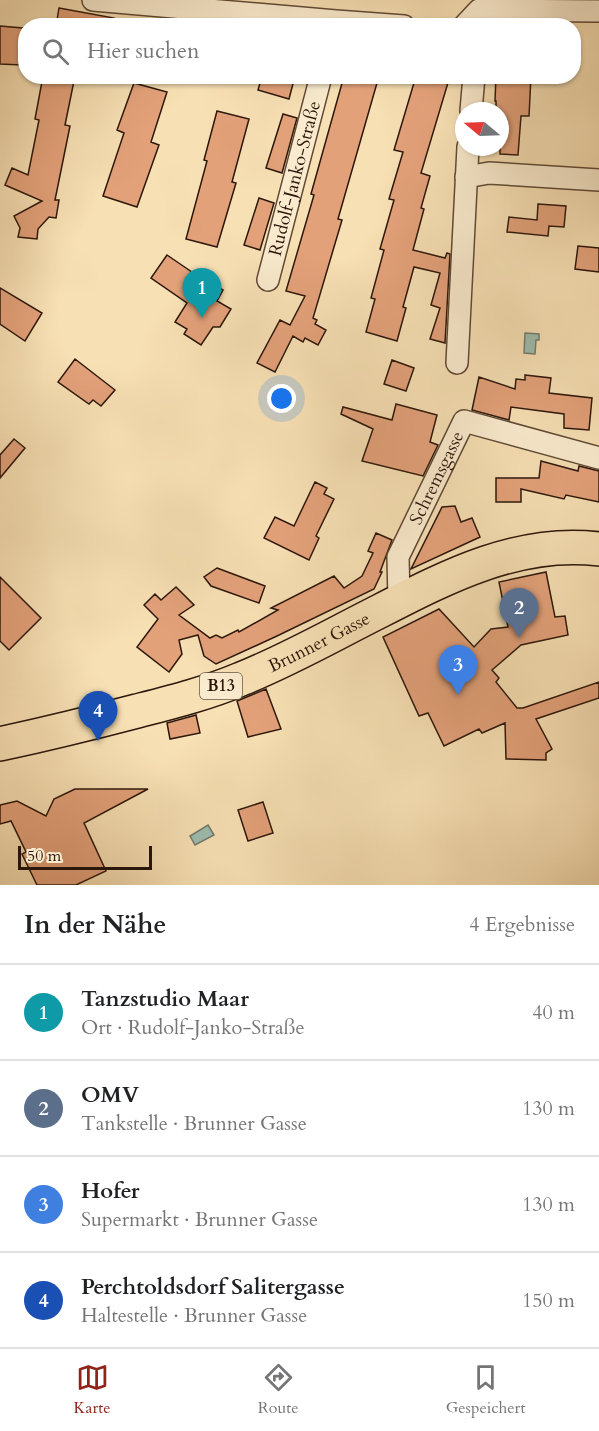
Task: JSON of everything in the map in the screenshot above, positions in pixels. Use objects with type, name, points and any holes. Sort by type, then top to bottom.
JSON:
[{"type":"main road","name":"Brunner Gasse","points":[[0,744],[110,719],[186,698],[239,680],[451,575],[514,554],[559,548],[599,549]]},
{"type":"street","points":[[93,0],[282,18]]},
{"type":"street","points":[[475,12],[599,11]]},
{"type":"street","name":"Rudolf-Janko-Straße","points":[[268,280],[319,84]]},
{"type":"street","points":[[472,102],[473,84]]},
{"type":"street","points":[[457,363],[467,156]]},
{"type":"street","points":[[466,177],[489,173],[599,180]]},
{"type":"street","name":"Schremsgasse","points":[[399,601],[398,557],[464,421],[599,458]]},
{"type":"shaded area","points":[[525,333],[539,334],[535,354],[524,353]]},
{"type":"shaded area","points":[[208,825],[214,835],[195,845],[190,836]]},
{"type":"building","points":[[59,8],[114,18],[57,18]]},
{"type":"building","points":[[0,26],[18,28],[18,65],[0,64]]},
{"type":"building","points":[[42,84],[73,84],[65,125],[70,126],[55,200],[59,200],[56,218],[49,217],[38,229],[37,239],[18,237],[20,228],[14,216],[42,201],[5,185],[12,168],[28,175],[39,120],[35,119]]},
{"type":"building","points":[[134,84],[167,92],[151,142],[159,145],[137,207],[103,196],[124,133],[117,130]]},
{"type":"building","points":[[260,84],[293,84],[289,99],[258,90]]},
{"type":"building","points":[[342,84],[377,84],[338,219],[342,220],[313,318],[317,320],[315,324],[326,330],[318,345],[305,338],[303,342],[293,336],[275,372],[257,363],[280,320],[290,325],[305,296],[286,291],[314,195],[311,194]]},
{"type":"building","points":[[414,84],[448,84],[421,173],[430,176],[413,250],[445,258],[447,253],[450,254],[445,343],[430,339],[440,308],[431,305],[440,273],[414,267],[397,341],[366,332],[375,299],[371,298],[384,250],[380,249],[394,200],[389,199],[403,152],[394,150]]},
{"type":"building","points":[[496,84],[531,84],[529,116],[521,116],[518,155],[509,154],[509,102],[496,101]]},
{"type":"building","points":[[217,111],[249,119],[232,182],[236,183],[217,247],[186,239],[207,161],[204,160]]},
{"type":"building","points":[[283,114],[297,118],[282,173],[266,168]]},
{"type":"building","points":[[259,198],[274,203],[260,250],[244,245]]},
{"type":"building","points":[[538,204],[566,206],[564,227],[549,226],[548,236],[507,232],[509,217],[537,220]]},
{"type":"building","points":[[578,246],[599,248],[599,272],[575,269]]},
{"type":"building","points":[[167,255],[208,283],[209,281],[223,290],[217,301],[231,309],[220,327],[213,327],[201,345],[184,334],[187,329],[175,322],[187,303],[151,278]]},
{"type":"building","points":[[0,288],[42,313],[25,341],[0,324]]},
{"type":"building","points":[[75,359],[115,390],[101,406],[93,400],[89,404],[58,382]]},
{"type":"building","points":[[392,360],[414,368],[406,391],[384,384]]},
{"type":"building","points":[[525,375],[551,378],[549,393],[592,398],[589,430],[564,428],[564,414],[511,407],[509,420],[472,410],[479,377],[515,389],[516,379],[525,380]]},
{"type":"building","points":[[396,404],[437,415],[430,442],[438,445],[423,476],[362,461],[373,429],[341,414],[343,407],[392,420]]},
{"type":"building","points":[[14,439],[25,448],[0,478],[0,455]]},
{"type":"building","points":[[541,461],[578,471],[579,466],[599,471],[599,502],[566,495],[564,499],[521,489],[521,502],[496,502],[496,478],[539,478]]},
{"type":"building","points":[[315,482],[327,488],[324,494],[334,499],[316,536],[319,538],[309,560],[264,538],[275,517],[294,526]]},
{"type":"building","points":[[455,506],[461,522],[472,518],[480,537],[411,569],[442,507]]},
{"type":"building","points":[[376,533],[392,540],[374,589],[277,636],[216,664],[204,656],[198,635],[179,640],[182,654],[169,672],[137,647],[158,619],[144,605],[155,594],[161,600],[176,587],[194,605],[179,615],[210,638],[216,635],[222,638],[238,630],[239,632],[278,610],[271,608],[334,576],[344,588],[362,576],[373,553],[368,551]]},
{"type":"building","points":[[217,568],[265,586],[259,603],[211,586],[204,577]]},
{"type":"building","points":[[546,572],[555,617],[565,616],[568,635],[521,645],[492,670],[499,678],[496,682],[517,708],[523,708],[599,682],[599,698],[536,719],[552,749],[546,753],[546,760],[506,759],[505,723],[482,733],[479,729],[444,746],[428,713],[419,716],[383,637],[439,609],[474,647],[491,629],[508,627],[499,582]]},
{"type":"building","points":[[0,577],[41,618],[9,650],[0,641]]},
{"type":"building","points":[[266,689],[281,729],[248,737],[237,701]]},
{"type":"building","points":[[196,715],[200,733],[170,739],[167,723]]},
{"type":"building","points":[[75,789],[148,789],[84,823],[106,871],[76,885],[37,885],[22,854],[26,852],[11,821],[0,824],[0,805],[17,801],[46,816],[54,799]]},
{"type":"building","points":[[263,802],[273,833],[248,841],[238,810]]},
{"type":"place","name":"Tanzstudio Maar","points":[[202,318]]},
{"type":"place","name":"OMV","points":[[519,638]]},
{"type":"place","name":"Hofer","points":[[458,695]]},
{"type":"place","name":"Perchtoldsdorf Salitergasse","points":[[98,741]]}]
